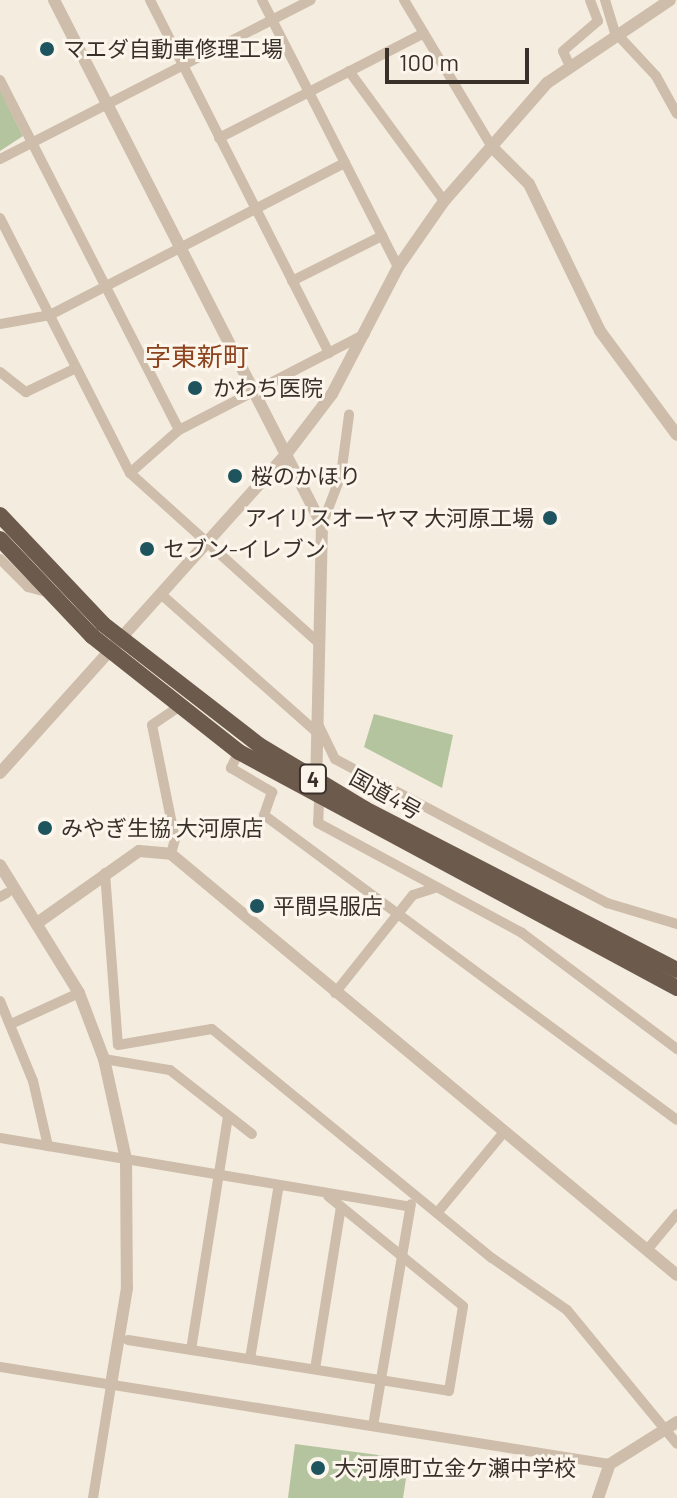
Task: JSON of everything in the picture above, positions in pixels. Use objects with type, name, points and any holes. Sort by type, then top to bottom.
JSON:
[{"type":"highway","name":"国道4号","points":[[0,515],[116,646],[177,708],[239,752],[319,800],[677,988]]},
{"type":"highway","name":"国道4号","points":[[0,539],[47,592],[116,646],[316,781],[677,970]]},
{"type":"street","points":[[54,0],[322,525]]},
{"type":"street","points":[[150,0],[329,353]]},
{"type":"street","points":[[262,0],[398,267]]},
{"type":"street","points":[[0,159],[311,0]]},
{"type":"street","points":[[404,0],[492,147],[529,184],[600,331],[677,435]]},
{"type":"street","points":[[569,64],[563,51],[598,21],[590,0]]},
{"type":"street","points":[[605,0],[615,32],[656,76],[677,114]]},
{"type":"street","points":[[0,773],[210,544],[287,453],[365,334],[398,267],[444,201],[569,64],[615,32],[670,0]]},
{"type":"street","points":[[219,138],[424,33]]},
{"type":"street","points":[[349,71],[444,201]]},
{"type":"street","points":[[0,80],[179,430]]},
{"type":"street","points":[[0,324],[50,315],[345,163]]},
{"type":"street","points":[[0,218],[130,473],[318,642]]},
{"type":"street","points":[[292,281],[382,236]]},
{"type":"street","points":[[130,473],[179,430],[365,334]]},
{"type":"street","points":[[0,372],[26,392],[76,368]]},
{"type":"street","points":[[316,781],[322,525],[341,475],[349,415]]},
{"type":"street","points":[[0,559],[28,587],[47,592]]},
{"type":"street","points":[[162,595],[315,725],[335,759],[607,903],[677,924]]},
{"type":"street","points":[[171,854],[175,839],[152,725],[177,708]]},
{"type":"street","points":[[239,752],[231,768],[272,792],[264,815],[677,1120]]},
{"type":"street","points":[[319,800],[318,823],[522,933],[677,1049]]},
{"type":"street","points":[[40,921],[139,851],[171,854],[677,1275]]},
{"type":"street","points":[[0,865],[40,921],[79,993],[104,1059],[126,1159],[127,1288],[93,1498]]},
{"type":"street","points":[[105,873],[122,1047],[120,1062]]},
{"type":"street","points":[[335,993],[413,895],[434,888]]},
{"type":"street","points":[[11,1024],[79,993]]},
{"type":"street","points":[[0,1001],[11,1024],[48,1146]]},
{"type":"street","points":[[122,1047],[212,1029],[437,1213],[567,1310],[671,1426],[677,1444]]},
{"type":"street","points":[[104,1059],[170,1070],[252,1134]]},
{"type":"street","points":[[191,1350],[228,1116]]},
{"type":"street","points":[[437,1213],[504,1132]]},
{"type":"street","points":[[0,1138],[278,1189],[408,1206]]},
{"type":"street","points":[[250,1359],[278,1189]]},
{"type":"street","points":[[128,1340],[449,1391],[463,1306],[328,1196]]},
{"type":"street","points":[[373,1426],[408,1206],[418,1197]]},
{"type":"street","points":[[315,1369],[341,1207]]},
{"type":"street","points":[[647,1250],[677,1214]]},
{"type":"street","points":[[0,1367],[610,1464]]},
{"type":"street","points":[[598,1498],[610,1464],[671,1426]]},
{"type":"green space","points":[[0,90],[23,136],[0,151]]},
{"type":"green space","points":[[374,714],[453,735],[442,788],[364,747]]},
{"type":"green space","points":[[295,1444],[409,1459],[403,1498],[288,1498]]},
{"type":"place","name":"マエダ自動車修理工場","points":[[47,49]]},
{"type":"place","name":"かわち医院","points":[[195,388]]},
{"type":"place","name":"桜のかほり","points":[[235,476]]},
{"type":"place","name":"アイリスオーヤマ 大河原工場","points":[[550,518]]},
{"type":"place","name":"セブン-イレブン","points":[[147,549]]},
{"type":"place","name":"みやぎ生協 大河原店","points":[[45,828]]},
{"type":"place","name":"平間呉服店","points":[[257,906]]},
{"type":"place","name":"大河原町立金ケ瀬中学校","points":[[318,1468]]},
{"type":"district","name":"字東新町","points":[[197,356]]}]
